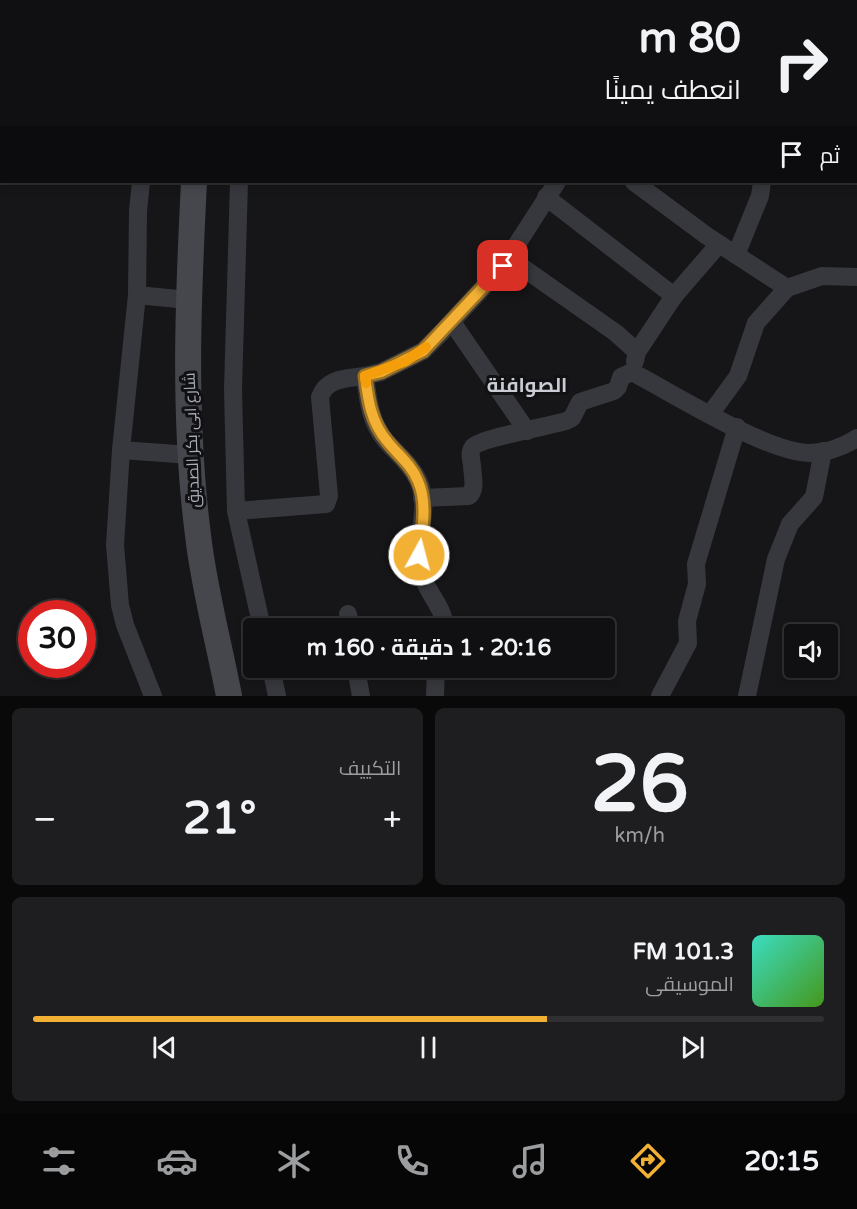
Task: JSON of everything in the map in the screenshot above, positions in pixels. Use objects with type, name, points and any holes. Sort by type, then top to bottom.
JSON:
[{"type":"main road","name":"شارع ابى بكر الصديق","points":[[194,183],[178,299],[198,538],[229,696]]},
{"type":"street","points":[[141,183],[138,211],[141,295],[130,450],[115,545],[120,605],[132,645],[153,696]]},
{"type":"street","points":[[239,183],[233,389],[236,511],[260,618]]},
{"type":"street","points":[[236,511],[326,504],[329,496],[320,397],[327,385],[333,381],[381,372],[423,351],[509,258],[555,183]]},
{"type":"street","points":[[635,183],[719,244],[787,288]]},
{"type":"street","points":[[736,255],[760,196],[762,183]]},
{"type":"street","points":[[546,197],[674,296]]},
{"type":"street","points":[[633,372],[637,352],[674,296],[719,244]]},
{"type":"street","points":[[509,258],[616,333],[637,352]]},
{"type":"street","points":[[711,413],[738,376],[756,323],[787,288],[822,276],[857,277]]},
{"type":"street","points":[[141,295],[178,299]]},
{"type":"street","points":[[452,322],[527,431]]},
{"type":"street","points":[[633,372],[737,428],[778,447],[810,453],[844,446],[857,438]]},
{"type":"street","points":[[422,498],[469,496],[473,489],[471,452],[473,447],[480,442],[566,421],[572,418],[580,402],[614,391],[621,377],[633,372]]},
{"type":"street","points":[[365,376],[371,413],[380,433],[407,461],[419,482],[423,520],[419,555],[420,570],[440,608],[442,618]]},
{"type":"street","points":[[660,696],[688,643],[687,621],[697,584],[696,564],[737,428]]},
{"type":"street","points":[[130,450],[191,455]]},
{"type":"street","points":[[747,696],[776,559],[790,524],[814,497],[823,451]]},
{"type":"street","points":[[273,678],[277,696]]},
{"type":"street","points":[[358,678],[361,696]]},
{"type":"street","points":[[435,696],[436,678]]},
{"type":"slow traffic","points":[[366,383],[365,376],[406,361],[426,347]]},
{"type":"district","name":"الصوافنة","points":[[527,386]]},
{"type":"route","points":[[419,555],[423,520],[419,482],[407,461],[380,433],[368,403],[365,376],[381,372],[423,351],[503,266]]}]
